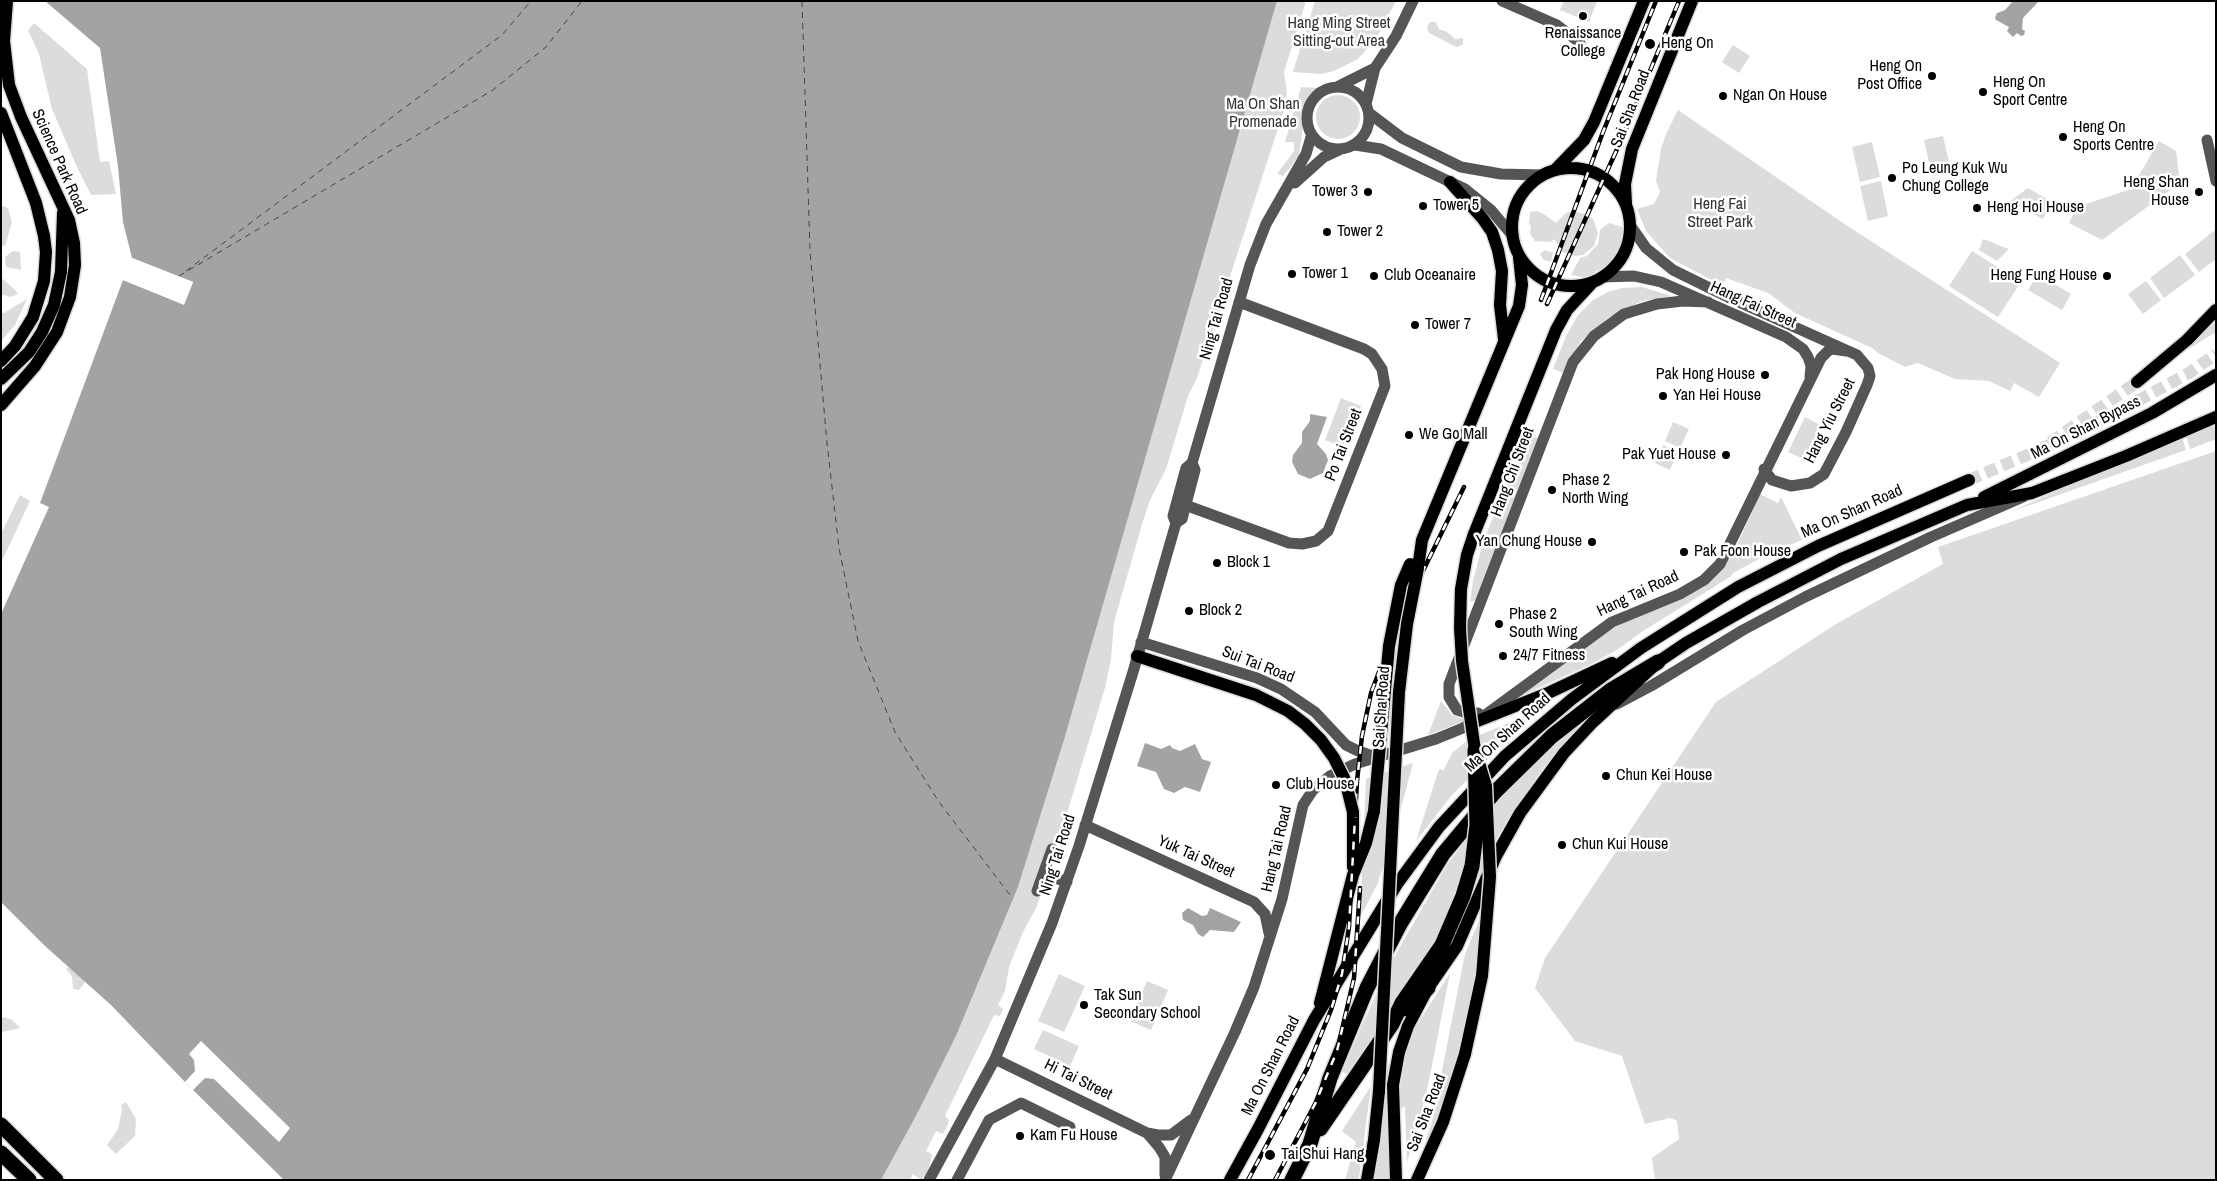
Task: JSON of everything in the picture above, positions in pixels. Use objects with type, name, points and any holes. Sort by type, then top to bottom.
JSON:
[{"type":"highway","name":"Ma On Shan Road","points":[[1292,1180],[1310,1144],[1330,1078],[1367,988],[1400,924],[1443,854],[1494,793],[1552,736],[1611,690],[1658,662]]},
{"type":"highway","points":[[1310,1144],[1392,1024],[1402,1004],[1442,945],[1456,914],[1470,874],[1476,840],[1475,750]]},
{"type":"highway","points":[[1392,1024],[1428,988]]},
{"type":"highway","points":[[1,1125],[56,1180]]},
{"type":"highway","points":[[1,1153],[29,1180]]},
{"type":"main road","name":"Science Park Road","points":[[1,405],[44,353],[57,332],[67,308],[74,278],[75,254],[69,220],[21,117],[9,85],[4,41],[7,1]]},
{"type":"main road","name":"Sai Sha Road","points":[[1555,170],[1584,140],[1594,122],[1644,1]]},
{"type":"main road","name":"Sai Sha Road","points":[[1626,204],[1625,184],[1632,149],[1692,1]]},
{"type":"main road","name":"Science Park Road","points":[[1,113],[40,216],[46,252],[44,280],[33,317],[15,346],[1,361]]},
{"type":"main road","points":[[1314,1020],[1339,935],[1353,875],[1366,843],[1374,811],[1389,646],[1401,585],[1414,566],[1422,540],[1519,306],[1522,275],[1520,257],[1512,235],[1511,223],[1517,200],[1532,182],[1542,175],[1555,170],[1573,168],[1590,171],[1614,187],[1626,204],[1630,225],[1628,243],[1617,264],[1598,280],[1574,286],[1553,284],[1535,275],[1520,257]]},
{"type":"main road","points":[[1450,182],[1492,232],[1502,271],[1500,306],[1504,342]]},
{"type":"main road","points":[[3,377],[33,347],[54,304],[61,272],[63,210]]},
{"type":"main road","name":"Sai Sha Road","points":[[1417,1180],[1444,1122],[1465,1054],[1482,976],[1490,877],[1486,786],[1475,750],[1462,661],[1460,628],[1464,573],[1474,534],[1556,330],[1567,310],[1598,280]]},
{"type":"main road","points":[[2137,382],[2187,340],[2216,310]]},
{"type":"main road","name":"Ma On Shan Bypass","points":[[1968,505],[2152,413],[2216,375]]},
{"type":"main road","name":"Ma On Shan Road","points":[[1396,1180],[1393,1098],[1396,1066],[1406,1033],[1428,988],[1457,946],[1496,856],[1520,813],[1564,753],[1597,718],[1658,662],[1735,614],[1818,570],[1892,536],[1968,505],[2032,493],[2126,456],[2216,417]]},
{"type":"main road","name":"Ma On Shan Road","points":[[1230,1180],[1314,1020],[1397,884],[1438,826],[1492,769],[1528,735],[1572,699],[1641,648],[1696,612],[1770,570],[1866,524],[1970,480]]},
{"type":"main road","name":"Sai Sha Road","points":[[1367,1180],[1374,1140],[1379,1092],[1398,702],[1414,566]]},
{"type":"main road","points":[[1475,722],[1548,693],[1641,648]]},
{"type":"main road","points":[[1137,656],[1256,695],[1288,710],[1306,724],[1321,740],[1342,774],[1352,812],[1353,875]]},
{"type":"street","points":[[1355,145],[1367,131],[1368,109],[1375,68],[1396,36],[1413,1]]},
{"type":"street","points":[[1502,1],[1557,24],[1580,43]]},
{"type":"street","points":[[1375,68],[1318,94],[1308,109],[1307,124],[1312,137],[1329,148],[1339,150],[1355,145],[1381,149],[1450,182],[1465,190],[1491,210],[1512,235]]},
{"type":"street","points":[[1335,87],[1353,91],[1368,109],[1402,138],[1461,166],[1501,174],[1542,175]]},
{"type":"street","name":"Ning Tai Road","points":[[929,1180],[995,1059],[1035,967],[1067,882],[1176,523],[1182,518],[1181,504],[1195,470],[1192,463],[1239,302],[1260,238],[1306,154],[1312,137]]},
{"type":"street","points":[[2208,140],[2216,181]]},
{"type":"street","name":"Ning Tai Road","points":[[1287,190],[1324,157],[1339,150]]},
{"type":"street","name":"Hang Fai Street","points":[[1630,225],[1646,248],[1673,270],[1861,358],[1868,368],[1870,376]]},
{"type":"street","name":"Hang Fai Street","points":[[1598,280],[1634,276],[1647,278],[1708,302],[1796,342],[1808,357],[1811,366],[1810,381]]},
{"type":"street","name":"Hang Chi Street","points":[[1488,713],[1472,714],[1457,710],[1449,697],[1450,684],[1573,362],[1594,336],[1624,314],[1657,304],[1683,301],[1708,302]]},
{"type":"street","name":"Po Tai Street","points":[[1181,504],[1289,543],[1302,544],[1316,541],[1328,532],[1385,386],[1382,368],[1372,354],[1364,349],[1239,302]]},
{"type":"street","points":[[1810,381],[1823,354],[1833,350],[1846,351]]},
{"type":"street","name":"Hang Yiu Street","points":[[1764,469],[1772,480],[1791,486],[1810,483],[1824,474],[1846,432],[1870,376]]},
{"type":"street","name":"Hang Tai Road","points":[[1165,1179],[1241,1019],[1254,987],[1282,899],[1302,811],[1307,799],[1320,782],[1375,757],[1436,739],[1475,722],[1606,626],[1686,590],[1713,572],[1720,564],[1764,469],[1810,381]]},
{"type":"street","name":"Ma On Shan Road","points":[[1597,718],[1620,702],[1804,597],[1931,537],[2032,493]]},
{"type":"street","name":"Sui Tai Road","points":[[1141,642],[1257,678],[1281,689],[1315,712],[1346,745],[1375,757]]},
{"type":"street","name":"Yuk Tai Street","points":[[1085,825],[1254,902],[1267,919],[1269,940]]},
{"type":"street","points":[[1037,891],[1052,849]]},
{"type":"street","points":[[1044,874],[1067,882]]},
{"type":"street","name":"Hi Tai Street","points":[[995,1059],[1147,1133],[1158,1136],[1171,1135],[1194,1117]]},
{"type":"street","points":[[957,1180],[989,1120],[1021,1103],[1070,1127]]},
{"type":"street","name":"Hi Tai Street","points":[[1147,1133],[1159,1146],[1165,1157],[1165,1179]]},
{"type":"green space","name":"Ma On Shan Promenade","points":[[1277,1],[1306,1],[1284,72],[1287,93],[1283,113],[1197,378],[1188,396],[1166,469],[1150,500],[1143,521],[1114,622],[1111,659],[1105,688],[1048,876],[1036,908],[1023,932],[1009,967],[1005,991],[998,1005],[1003,1009],[1000,1016],[994,1015],[945,1116],[949,1120],[943,1134],[936,1131],[926,1151],[932,1154],[928,1171],[921,1180],[913,1174],[910,1180],[881,1180],[956,1036],[1018,887],[1064,740]]},
{"type":"green space","name":"Hang Ming Street Sitting-out Area","points":[[1315,1],[1396,1],[1376,39],[1358,59],[1334,71],[1321,74],[1293,72]]},
{"type":"green space","name":"Renaissance College","points":[[1564,1],[1597,1],[1589,22],[1560,10]]},
{"type":"green space","points":[[1430,22],[1436,22],[1439,29],[1447,32],[1455,39],[1463,38],[1463,44],[1457,47],[1429,33],[1427,27]]},
{"type":"green space","points":[[34,23],[87,69],[100,162],[109,161],[116,194],[91,195],[77,167],[52,109],[39,54],[28,30]]},
{"type":"green space","points":[[1733,45],[1750,56],[1739,73],[1722,62]]},
{"type":"green space","points":[[1301,87],[1317,88],[1306,104],[1299,156],[1283,176],[1277,174],[1294,151],[1294,142],[1285,142]]},
{"type":"green space","points":[[1342,95],[1354,101],[1359,108],[1359,126],[1354,133],[1347,138],[1334,139],[1326,136],[1319,129],[1316,113],[1319,105],[1326,98]]},
{"type":"green space","name":"Heng Fai Street Park","points":[[1678,110],[1846,225],[2060,363],[2039,397],[2014,383],[2010,391],[1989,381],[1955,379],[1918,363],[1905,367],[1872,348],[1795,313],[1768,293],[1726,278],[1723,286],[1670,258],[1646,231],[1637,209],[1654,204],[1660,192],[1656,181],[1661,149]]},
{"type":"green space","points":[[1943,136],[1951,171],[1932,176],[1924,140]]},
{"type":"green space","points":[[2159,141],[2176,151],[2180,183],[2102,240],[2069,223],[2077,207],[2131,189]]},
{"type":"green space","points":[[1872,142],[1880,177],[1860,182],[1852,147]]},
{"type":"green space","points":[[1881,181],[1888,216],[1868,221],[1860,186]]},
{"type":"green space","points":[[2028,188],[2052,202],[2043,219],[2009,202]]},
{"type":"green space","points":[[2,206],[8,208],[12,222],[5,246],[1,245]]},
{"type":"green space","points":[[1537,211],[1556,223],[1566,213],[1573,211],[1588,215],[1593,219],[1598,233],[1594,246],[1583,255],[1576,256],[1562,252],[1554,239],[1551,242],[1535,241],[1530,234],[1531,226],[1529,224],[1530,212]]},
{"type":"green space","points":[[1609,223],[1622,227],[1624,236],[1610,267],[1596,271],[1590,278],[1571,275],[1580,258],[1587,256],[1598,244],[1600,230]]},
{"type":"green space","points":[[2215,230],[2216,259],[2199,272],[2185,254]]},
{"type":"green space","points":[[1983,239],[2009,249],[1997,261],[1979,250]]},
{"type":"green space","points":[[1545,250],[1553,253],[1551,262],[1544,260],[1540,254]]},
{"type":"green space","points":[[13,251],[20,252],[21,270],[6,267],[5,257]]},
{"type":"green space","points":[[1972,251],[2021,282],[1998,317],[1949,286]]},
{"type":"green space","points":[[2180,255],[2195,275],[2164,298],[2150,278]]},
{"type":"green space","points":[[2038,274],[2071,294],[2062,310],[2028,290]]},
{"type":"green space","points":[[3,279],[18,294],[10,297],[1,294],[1,280]]},
{"type":"green space","points":[[2146,281],[2161,300],[2143,314],[2128,294]]},
{"type":"green space","points":[[1642,287],[1672,296],[1642,301],[1609,317],[1581,341],[1564,373],[1553,369],[1566,336],[1578,315],[1593,300],[1608,292],[1622,288]]},
{"type":"green space","points":[[27,299],[15,325],[1,341],[1,313]]},
{"type":"green space","points":[[2216,321],[2216,332],[2179,355]]},
{"type":"green space","points":[[1341,398],[1361,406],[1345,448],[1325,440]]},
{"type":"green space","points":[[1805,417],[1824,427],[1808,461],[1788,452]]},
{"type":"green space","points":[[1673,422],[1689,429],[1680,448],[1665,441]]},
{"type":"green space","points":[[2216,423],[2216,439],[2190,449],[2186,436]]},
{"type":"green space","points":[[1527,433],[1538,438],[1476,600],[1470,602],[1473,581],[1483,542]]},
{"type":"green space","points":[[2182,437],[2186,450],[2010,512],[2107,469]]},
{"type":"green space","points":[[1663,445],[1678,452],[1670,470],[1655,463]]},
{"type":"green space","points":[[2216,451],[2216,1180],[1655,1180],[1652,1158],[1679,1139],[1677,1121],[1670,1118],[1645,1124],[1622,1056],[1575,1041],[1535,988],[1545,958],[1716,702],[1836,624],[1943,564],[1938,547]]},
{"type":"green space","points":[[1760,494],[1778,503],[1781,497],[1802,540],[1770,553],[1733,573],[1730,577],[1643,631],[1617,650],[1589,665],[1518,697],[1609,631],[1727,562],[1734,552]]},
{"type":"green space","points":[[20,495],[30,501],[1,563],[1,534]]},
{"type":"green space","points":[[1441,701],[1452,715],[1467,720],[1428,735]]},
{"type":"green space","points":[[1537,711],[1452,795],[1416,841],[1439,769],[1444,770],[1452,753],[1468,740]]},
{"type":"green space","points":[[1584,720],[1543,768],[1510,816],[1494,843],[1470,897],[1483,842],[1466,867],[1442,933],[1361,1056],[1347,1074],[1342,1072],[1393,959],[1447,865],[1493,804],[1558,739]]},
{"type":"green space","points":[[1413,763],[1394,834],[1377,885],[1360,917],[1366,779]]},
{"type":"green space","points":[[1483,911],[1474,981],[1458,1053],[1436,1123],[1417,1168],[1432,1121],[1465,954]]},
{"type":"green space","points":[[76,964],[90,976],[79,990],[73,989],[72,976],[66,969]]},
{"type":"green space","points":[[1450,973],[1427,1091],[1407,1163],[1405,1106],[1400,1110],[1400,1091],[1406,1050],[1413,1031]]},
{"type":"green space","points":[[1059,974],[1085,986],[1064,1032],[1038,1021]]},
{"type":"green space","points":[[1147,981],[1168,990],[1151,1030],[1130,1021]]},
{"type":"green space","points":[[4,1017],[12,1020],[20,1028],[2,1032],[1,1019]]},
{"type":"green space","points":[[1043,1030],[1079,1046],[1070,1066],[1034,1049]]},
{"type":"green space","points":[[1392,1058],[1391,1180],[1373,1180],[1382,1122],[1387,1068]]},
{"type":"green space","points":[[1371,1086],[1359,1177],[1358,1180],[1345,1180],[1356,1142],[1342,1131]]},
{"type":"green space","points":[[126,1102],[136,1119],[135,1136],[116,1154],[107,1145],[118,1129],[122,1110],[121,1105]]},
{"type":"shaded area","points":[[45,1],[1277,1],[1064,740],[1018,887],[956,1036],[881,1180],[284,1180],[185,1082],[111,1005],[45,946],[1,902],[1,614],[49,507],[40,503],[123,280],[184,304],[193,282],[132,258],[123,222],[118,166],[100,48]]},
{"type":"shaded area","points":[[2013,1],[2039,1],[2023,18],[2022,29],[2025,31],[2024,35],[2021,36],[2017,33],[2013,37],[2007,31],[2009,27],[1995,18],[1997,13],[2005,10]]},
{"type":"shaded area","points":[[1310,414],[1327,417],[1317,444],[1326,454],[1328,460],[1323,473],[1310,479],[1298,474],[1292,462],[1293,455],[1302,443],[1302,432],[1310,421]]},
{"type":"shaded area","points":[[1145,743],[1161,749],[1170,745],[1172,748],[1180,751],[1195,744],[1202,759],[1211,762],[1200,792],[1185,787],[1174,793],[1164,789],[1156,772],[1137,766]]},
{"type":"shaded area","points":[[1188,908],[1202,916],[1207,915],[1210,908],[1241,922],[1234,932],[1210,930],[1203,937],[1198,934],[1193,925],[1183,920],[1182,913]]},
{"type":"pier","points":[[132,258],[193,282],[184,305],[123,280],[124,278],[182,301],[190,283],[131,260]]},
{"type":"pier","points":[[201,1041],[290,1128],[279,1142],[214,1079],[205,1078],[193,1090],[185,1082],[195,1071],[194,1060],[189,1054]]},
{"type":"ferry route","points":[[186,271],[502,35],[531,1]]},
{"type":"ferry route","points":[[179,276],[493,90],[546,47],[582,1]]},
{"type":"ferry route","points":[[802,1],[810,251],[827,443],[839,548],[858,641],[895,732],[939,802],[1013,899]]},
{"type":"tunnel","points":[[2041,449],[2085,429],[2189,373],[2216,354]]},
{"type":"tunnel","points":[[1969,480],[2041,449],[2137,382]]},
{"type":"railway","points":[[1541,300],[1603,132],[1656,1]]},
{"type":"railway","points":[[1547,304],[1623,136],[1679,1]]},
{"type":"railway","points":[[1248,1180],[1307,1069],[1331,1010],[1342,974],[1349,927],[1357,781],[1362,736],[1371,693],[1398,622],[1464,487]]},
{"type":"railway","points":[[1275,1180],[1315,1104],[1337,1051],[1354,978],[1360,888]]},
{"type":"place","name":"Renaissance College","points":[[1583,16]]},
{"type":"place","name":"Heng On","points":[[1650,44]]},
{"type":"place","name":"Heng On Post Office","points":[[1932,76]]},
{"type":"place","name":"Heng On Sport Centre","points":[[1983,92]]},
{"type":"place","name":"Ngan On House","points":[[1723,96]]},
{"type":"place","name":"Heng On Sports Centre","points":[[2063,137]]},
{"type":"place","name":"Po Leung Kuk Wu Chung College","points":[[1892,178]]},
{"type":"place","name":"Tower 3","points":[[1368,192]]},
{"type":"place","name":"Heng Shan House","points":[[2199,192]]},
{"type":"place","name":"Tower 5","points":[[1423,206]]},
{"type":"place","name":"Heng Hoi House","points":[[1977,208]]},
{"type":"place","name":"Tower 2","points":[[1327,232]]},
{"type":"place","name":"Tower 1","points":[[1292,274]]},
{"type":"place","name":"Club Oceanaire","points":[[1374,276]]},
{"type":"place","name":"Heng Fung House","points":[[2107,276]]},
{"type":"place","name":"Tower 7","points":[[1415,325]]},
{"type":"place","name":"Pak Hong House","points":[[1765,375]]},
{"type":"place","name":"Yan Hei House","points":[[1663,396]]},
{"type":"place","name":"We Go Mall","points":[[1409,435]]},
{"type":"place","name":"Pak Yuet House","points":[[1726,455]]},
{"type":"place","name":"Phase 2 North Wing","points":[[1552,490]]},
{"type":"place","name":"Yan Chung House","points":[[1592,542]]},
{"type":"place","name":"Pak Foon House","points":[[1684,552]]},
{"type":"place","name":"Block 1","points":[[1217,563]]},
{"type":"place","name":"Block 2","points":[[1189,611]]},
{"type":"place","name":"Phase 2 South Wing","points":[[1499,624]]},
{"type":"place","name":"24/7 Fitness","points":[[1503,656]]},
{"type":"place","name":"Chun Kei House","points":[[1606,776]]},
{"type":"place","name":"Club House","points":[[1276,785]]},
{"type":"place","name":"Chun Kui House","points":[[1562,845]]},
{"type":"place","name":"Tak Sun Secondary School","points":[[1084,1005]]},
{"type":"place","name":"Kam Fu House","points":[[1020,1136]]},
{"type":"place","name":"Tai Shui Hang","points":[[1270,1155]]}]
